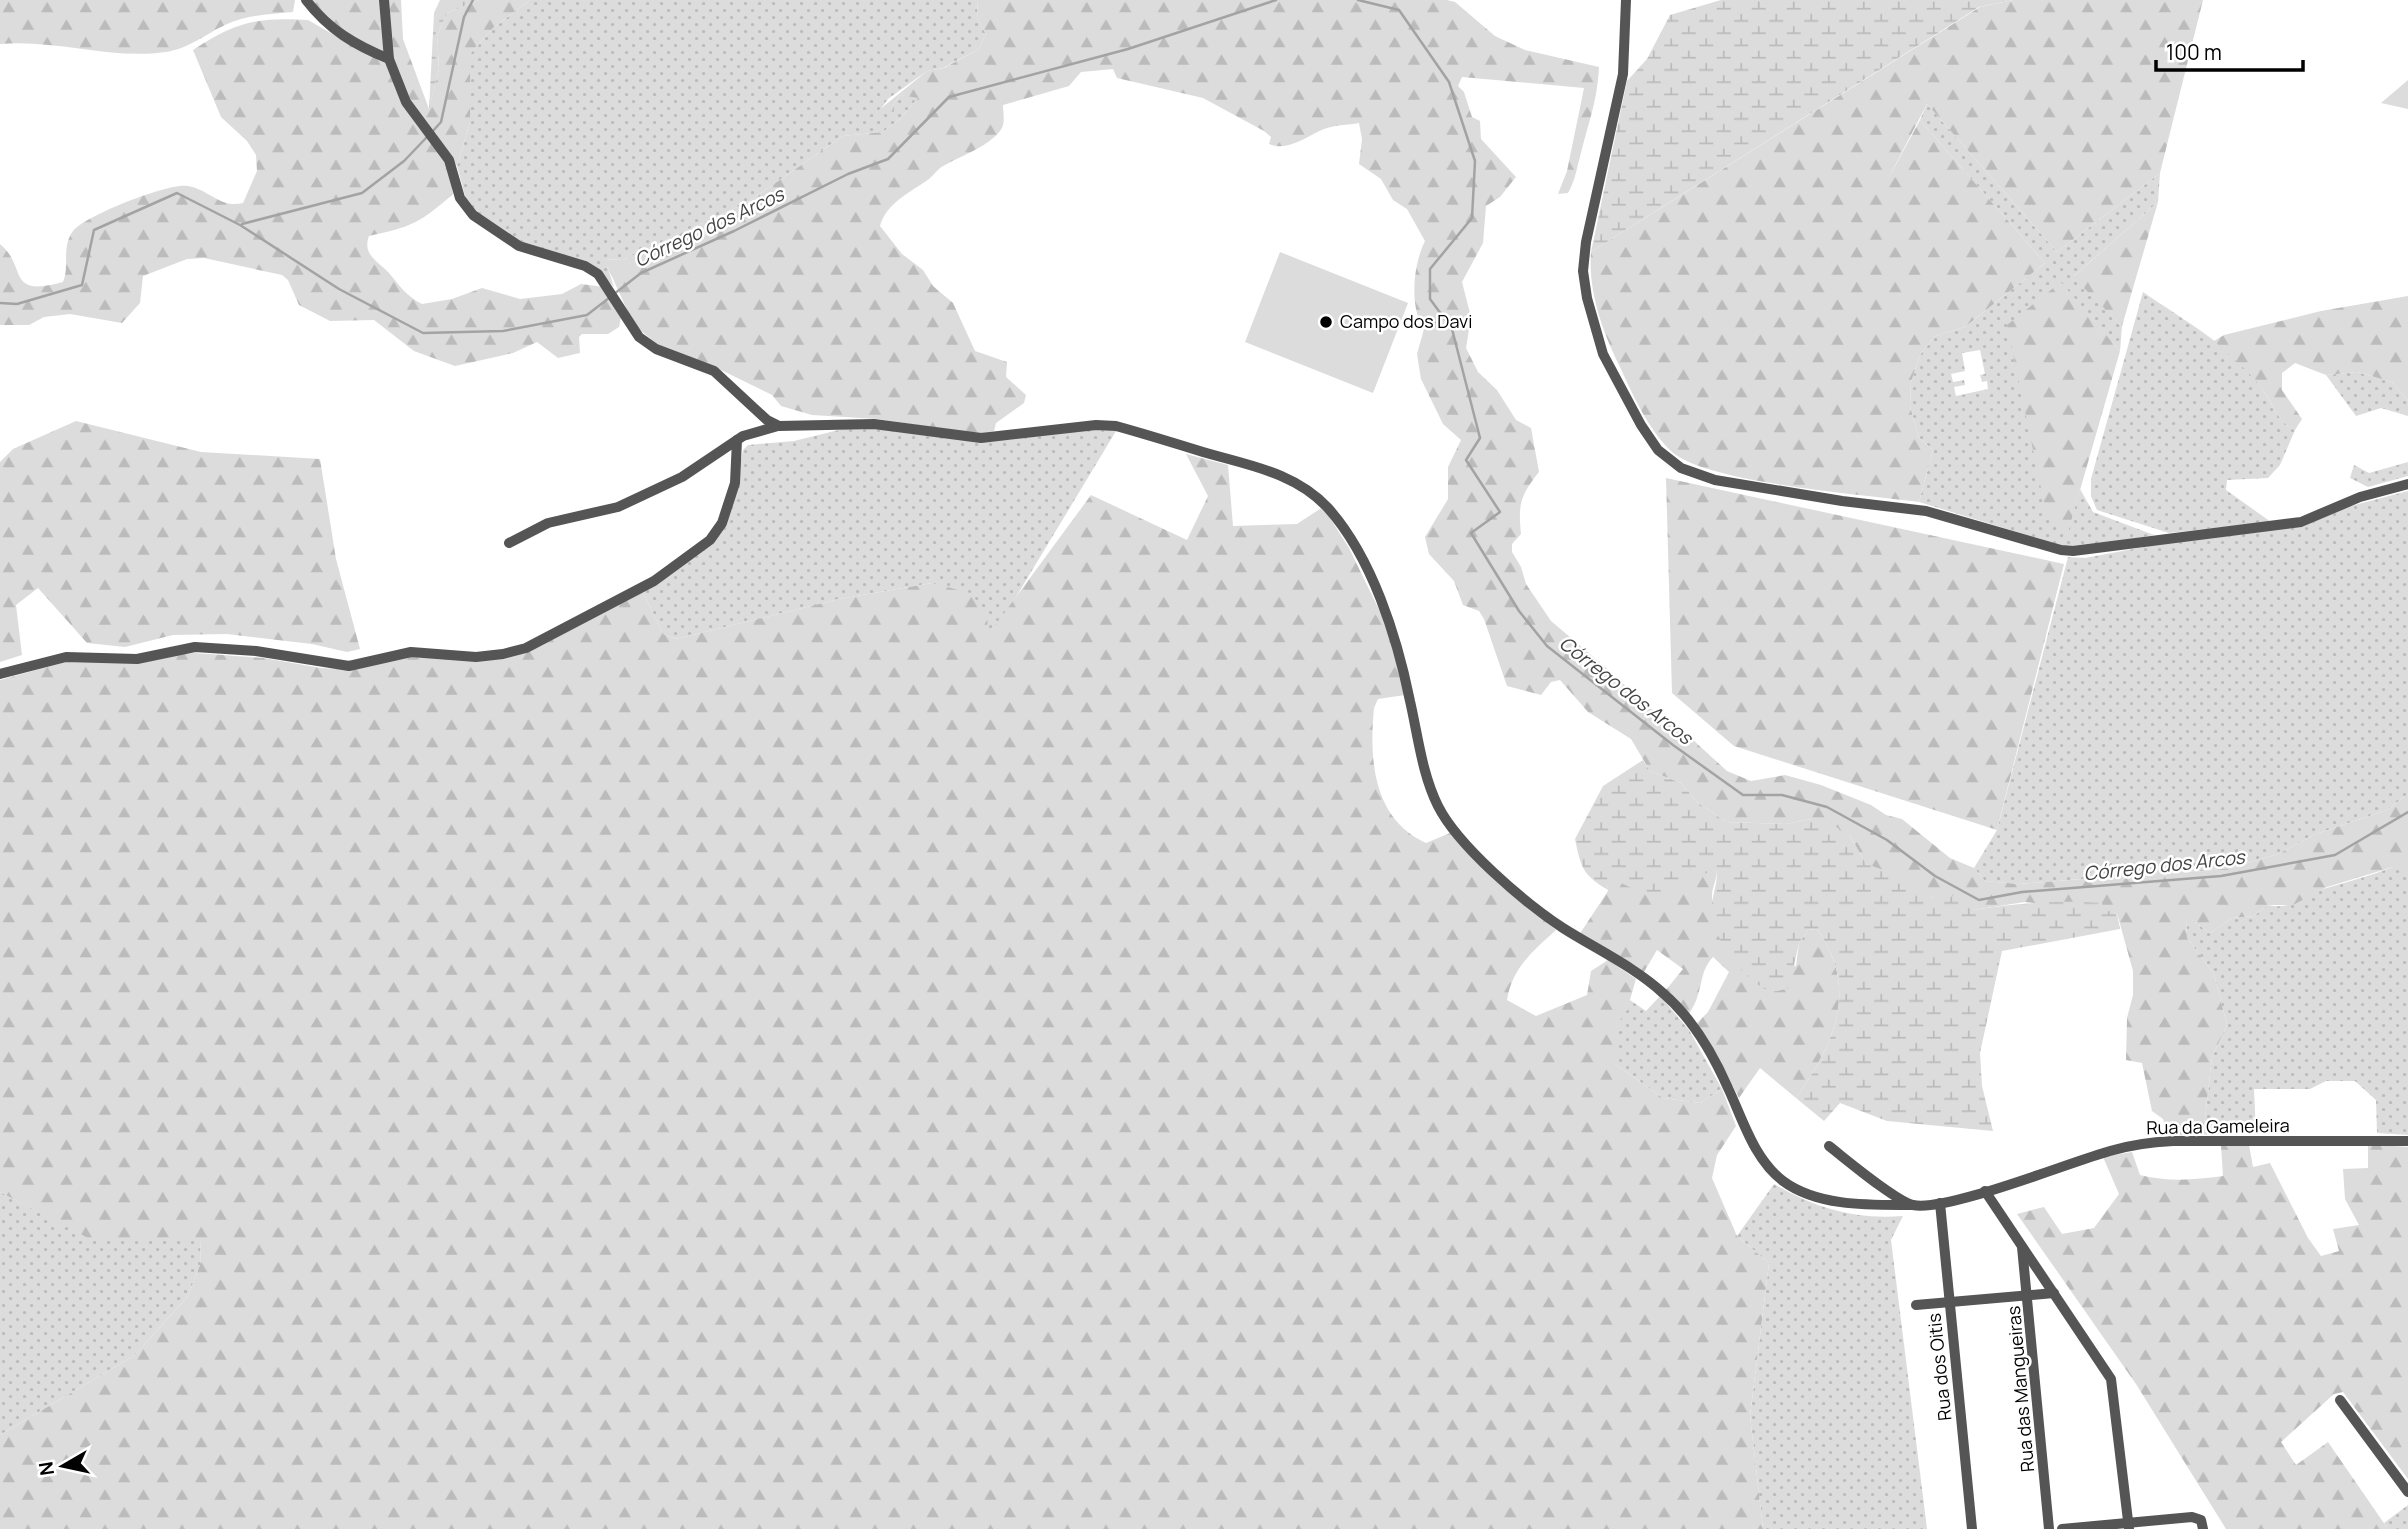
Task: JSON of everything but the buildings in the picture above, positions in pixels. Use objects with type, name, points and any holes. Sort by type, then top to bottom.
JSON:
[{"type":"street","points":[[306,0],[327,26],[358,46],[389,59]]},
{"type":"street","points":[[384,0],[389,59],[406,102],[454,171],[465,207],[519,246],[585,266],[598,274],[639,337],[656,349],[714,371],[767,420],[779,426]]},
{"type":"street","points":[[1626,0],[1623,74],[1586,242],[1583,271],[1596,335],[1619,387],[1658,450],[1681,468],[1737,485],[1926,511],[2073,551],[2301,522],[2360,497],[2408,484]]},
{"type":"street","name":"Rua da Gameleira","points":[[509,543],[548,523],[618,506],[651,492],[682,477],[753,431],[779,426],[874,424],[981,438],[1096,425],[1116,426],[1279,474],[1305,487],[1329,509],[1354,547],[1384,607],[1406,682],[1426,775],[1438,806],[1455,833],[1511,887],[1560,926],[1664,993],[1712,1054],[1752,1142],[1768,1166],[1784,1182],[1818,1197],[1846,1203],[1912,1205],[1940,1203],[1985,1191],[2140,1144],[2173,1141],[2408,1141]]},
{"type":"street","points":[[0,674],[66,657],[137,659],[195,647],[257,651],[349,666],[411,652],[477,657],[526,648],[654,581],[710,540],[722,523],[735,483],[737,440]]},
{"type":"street","points":[[1829,1146],[1912,1205]]},
{"type":"street","points":[[1985,1191],[2111,1380],[2129,1526]]},
{"type":"street","name":"Rua dos Oitis","points":[[1940,1203],[1972,1529]]},
{"type":"street","name":"Rua das Mangueiras","points":[[2022,1246],[2049,1529]]},
{"type":"street","points":[[1916,1305],[2054,1293]]},
{"type":"street","points":[[2340,1400],[2408,1492]]},
{"type":"street","points":[[2062,1529],[2129,1526],[2199,1518],[2203,1529]]},
{"type":"green space","points":[[0,0],[295,0],[293,12],[241,19],[182,48],[145,54],[42,44],[0,44]]},
{"type":"green space","points":[[311,0],[381,0],[386,55],[344,34]]},
{"type":"green space","points":[[386,0],[401,0],[403,39],[429,109],[439,69],[437,36],[447,13],[479,0],[530,0],[493,28],[470,54],[470,122],[457,166],[410,101],[394,61]]},
{"type":"green space","points":[[440,0],[479,0],[447,13],[437,36],[439,69],[429,110],[434,13]]},
{"type":"green space","points":[[530,0],[977,0],[978,20],[986,34],[979,49],[943,68],[927,71],[888,99],[880,110],[893,105],[900,95],[919,97],[899,120],[883,132],[843,136],[748,202],[623,260],[605,259],[614,287],[596,268],[532,248],[508,236],[468,207],[457,166],[470,122],[470,54],[493,28]]},
{"type":"green space","points":[[977,0],[1447,0],[1455,2],[1495,36],[1525,50],[1599,67],[1594,103],[1574,180],[1568,193],[1558,194],[1567,171],[1584,88],[1462,77],[1458,86],[1464,92],[1472,117],[1480,121],[1481,139],[1516,177],[1500,197],[1486,206],[1483,243],[1462,282],[1471,317],[1466,348],[1478,372],[1497,390],[1516,420],[1531,428],[1539,472],[1524,494],[1520,508],[1521,534],[1512,544],[1512,552],[1521,567],[1526,584],[1551,621],[1618,678],[1637,699],[1681,729],[1727,771],[1751,781],[1785,775],[1821,785],[1871,805],[1886,815],[1902,819],[1950,858],[1974,868],[1985,881],[2018,884],[2094,878],[2151,866],[2195,872],[2230,868],[2278,854],[2316,834],[2387,810],[2408,794],[2408,867],[2393,867],[2327,887],[2293,905],[2268,905],[2254,916],[2232,918],[2210,933],[2192,920],[2186,920],[2187,938],[2214,974],[2227,1025],[2212,1057],[2204,1127],[2188,1135],[2170,1136],[2163,1119],[2152,1111],[2142,1063],[2126,1060],[2127,1018],[2133,995],[2133,971],[2117,913],[2025,902],[1973,910],[1931,897],[1910,883],[1866,864],[1850,836],[1811,819],[1786,824],[1726,822],[1697,802],[1681,783],[1650,771],[1631,739],[1588,712],[1560,680],[1551,682],[1541,695],[1507,686],[1484,619],[1479,611],[1463,605],[1454,581],[1429,554],[1425,537],[1448,499],[1448,467],[1461,440],[1443,424],[1421,379],[1417,354],[1424,329],[1416,309],[1414,286],[1425,241],[1407,209],[1393,200],[1381,179],[1359,164],[1362,139],[1359,123],[1328,128],[1290,145],[1276,146],[1269,144],[1271,137],[1264,131],[1203,98],[1117,78],[1113,69],[1081,72],[1069,86],[1003,105],[1003,125],[995,137],[943,166],[893,204],[880,226],[902,254],[923,270],[933,286],[953,303],[975,351],[1007,362],[1006,377],[1026,395],[1024,403],[996,423],[994,431],[980,434],[877,419],[812,415],[781,406],[772,395],[715,367],[658,345],[639,329],[628,312],[604,259],[623,260],[748,202],[843,136],[883,132],[899,120],[918,98],[900,95],[893,105],[894,112],[879,110],[927,71],[944,68],[979,49],[986,34],[978,20]]},
{"type":"green space","points":[[1721,0],[2013,0],[1979,7],[1591,252],[1627,81],[1647,59],[1670,15]]},
{"type":"green space","points":[[2013,0],[2203,0],[2160,173],[2057,252],[1927,104],[1887,181],[1920,120],[2045,263],[1965,327],[1935,336],[1920,355],[1911,382],[1910,406],[1919,438],[1933,450],[1919,502],[1751,479],[1689,462],[1671,451],[1642,412],[1608,341],[1594,298],[1591,252],[1980,7]]},
{"type":"green space","points":[[274,19],[308,20],[369,55],[387,60],[450,170],[453,194],[442,204],[414,222],[369,236],[369,253],[412,298],[422,304],[452,299],[482,288],[520,299],[562,294],[581,284],[604,287],[621,317],[619,327],[608,334],[582,334],[579,337],[580,353],[558,358],[537,342],[513,353],[455,366],[414,351],[374,320],[330,321],[299,305],[288,280],[282,275],[204,258],[187,259],[143,276],[140,303],[122,323],[70,314],[44,317],[29,325],[0,325],[0,244],[25,283],[45,286],[63,282],[67,243],[73,231],[93,217],[128,201],[164,189],[188,186],[221,201],[243,203],[257,171],[256,155],[247,141],[221,117],[193,50],[234,27],[247,23]]},
{"type":"green space","points":[[2408,80],[2408,109],[2381,103]]},
{"type":"green space","points":[[1927,104],[2057,252],[2160,173],[2158,202],[2074,276],[2122,326],[2120,351],[2061,283],[2068,531],[2080,489],[2093,512],[2154,535],[2083,548],[2066,547],[1919,502],[1933,450],[1919,438],[1910,406],[1911,382],[1920,355],[1935,336],[1965,327],[2045,263],[1920,120]],"holes":[[[1980,350],[1985,374],[1980,375],[1982,382],[1987,381],[1988,389],[1956,396],[1954,387],[1965,385],[1964,380],[1953,382],[1951,374],[1965,371],[1962,353]]]},
{"type":"green space","points":[[2158,202],[2122,326],[2073,277]]},
{"type":"green space","name":"Campo dos Davi","points":[[1280,252],[1408,303],[1373,393],[1245,342]]},
{"type":"green space","points":[[2061,282],[2120,351],[2068,532],[2047,517],[2007,325]]},
{"type":"green space","points":[[2143,292],[2226,350],[2254,378],[2281,419],[2295,430],[2280,465],[2268,478],[2227,480],[2226,490],[2271,522],[2169,533],[2097,510],[2091,496],[2091,479]]},
{"type":"green space","points":[[2408,296],[2408,401],[2392,382],[2357,372],[2326,375],[2295,363],[2282,373],[2282,390],[2302,419],[2295,430],[2280,419],[2254,379],[2214,341],[2224,335],[2321,311]]},
{"type":"green space","points":[[2357,372],[2392,382],[2408,401],[2408,416],[2381,408],[2356,416],[2326,375]]},
{"type":"green space","points":[[76,421],[201,452],[320,459],[336,559],[360,649],[347,652],[312,644],[227,634],[173,635],[125,647],[87,643],[38,588],[16,605],[22,655],[0,662],[0,462],[13,449]]},
{"type":"green space","points":[[855,426],[981,442],[1093,428],[1116,431],[1004,617],[988,636],[932,583],[839,599],[676,639],[663,634],[643,592],[711,544],[737,482],[743,450],[748,445],[794,441]]},
{"type":"green space","points":[[1186,454],[1228,465],[1233,526],[1297,524],[1323,507],[1349,548],[1385,622],[1405,695],[1378,699],[1374,708],[1374,767],[1385,803],[1395,819],[1408,832],[1426,843],[1450,833],[1556,930],[1519,969],[1507,1000],[1536,1016],[1587,995],[1591,971],[1608,960],[1636,979],[1627,1010],[1615,1028],[1615,1064],[1663,1098],[1700,1103],[1722,1089],[1736,1126],[1717,1155],[1712,1178],[1737,1236],[1769,1263],[1750,1416],[1763,1529],[0,1529],[0,1435],[135,1355],[188,1296],[200,1265],[201,1239],[88,1238],[0,1192],[0,680],[65,662],[195,653],[264,658],[321,668],[353,670],[400,656],[502,658],[643,592],[663,634],[676,639],[839,599],[932,583],[970,593],[987,613],[988,635],[1091,495],[1187,540],[1208,496]]},
{"type":"green space","points":[[2408,462],[2408,476],[2368,487],[2350,478],[2354,465],[2369,473]]},
{"type":"green space","points":[[1666,478],[2064,564],[1997,830],[1734,746],[1672,693]]},
{"type":"green space","points":[[2408,491],[2408,794],[2387,810],[2316,834],[2278,854],[2230,868],[2195,872],[2151,866],[2094,878],[2018,884],[1985,881],[1974,868],[1997,830],[2068,557],[2085,558],[2165,543],[2304,526],[2347,507]]},
{"type":"green space","points":[[1643,760],[1650,771],[1681,783],[1697,802],[1726,822],[1786,824],[1811,819],[1829,822],[1850,836],[1866,864],[1905,877],[1931,897],[1947,900],[1954,895],[1963,898],[1973,910],[2038,903],[2086,902],[2102,903],[2104,910],[2117,913],[2120,929],[2002,951],[1980,1053],[1982,1086],[1993,1131],[1887,1121],[1840,1103],[1824,1121],[1796,1098],[1810,1078],[1831,1037],[1837,1016],[1837,973],[1830,951],[1817,929],[1808,930],[1799,943],[1789,988],[1773,991],[1754,982],[1744,973],[1719,938],[1711,911],[1717,870],[1650,896],[1607,877],[1608,890],[1593,880],[1581,864],[1575,839],[1603,786]]},
{"type":"green space","points":[[2393,867],[2408,867],[2408,1135],[2377,1133],[2376,1100],[2355,1081],[2326,1081],[2310,1089],[2254,1089],[2256,1133],[2188,1135],[2204,1127],[2212,1057],[2227,1025],[2214,974],[2187,938],[2186,920],[2192,920],[2210,933],[2232,918],[2254,916],[2268,905],[2293,904],[2322,890]]},
{"type":"green space","points":[[1717,870],[1712,893],[1713,916],[1725,942],[1748,954],[1796,966],[1799,943],[1808,930],[1817,929],[1830,951],[1837,973],[1837,1016],[1821,1057],[1796,1098],[1760,1068],[1739,1098],[1716,1053],[1696,1024],[1708,1012],[1729,972],[1713,957],[1708,963],[1697,999],[1688,1015],[1666,990],[1683,969],[1657,950],[1644,972],[1579,935],[1608,891],[1606,876]]},
{"type":"green space","points":[[1660,996],[1689,1030],[1722,1089],[1700,1103],[1663,1098],[1615,1064],[1615,1028],[1630,1000],[1646,1011]]},
{"type":"green space","points":[[2368,1144],[2408,1147],[2408,1479],[2343,1392],[2334,1394],[2281,1442],[2296,1465],[2328,1442],[2388,1529],[2226,1529],[2136,1384],[2017,1214],[2044,1207],[2062,1234],[2094,1228],[2119,1194],[2103,1157],[2132,1152],[2140,1175],[2201,1179],[2223,1176],[2221,1146],[2249,1145],[2253,1167],[2270,1163],[2308,1238],[2321,1256],[2339,1251],[2333,1229],[2359,1225],[2345,1199],[2343,1169],[2368,1168]]},
{"type":"green space","points":[[1774,1184],[1820,1206],[1852,1214],[1903,1216],[1891,1240],[1927,1529],[1763,1529],[1750,1416],[1769,1263],[1737,1236]]},
{"type":"green space","points":[[0,1192],[88,1237],[201,1238],[200,1265],[188,1296],[135,1355],[0,1435]]},
{"type":"green space","points":[[2408,1505],[2408,1529],[2388,1529],[2384,1523]]},
{"type":"waterway","points":[[432,132],[441,122],[464,17],[473,0]]},
{"type":"waterway","name":"Córrego dos Arcos","points":[[614,294],[641,273],[734,231],[848,174],[888,159],[949,97],[1128,49],[1276,0]]},
{"type":"waterway","name":"Córrego dos Arcos","points":[[1358,0],[1399,10],[1449,82],[1475,161],[1472,218],[1430,269],[1430,299],[1452,329],[1480,438],[1466,460],[1500,512],[1471,533],[1519,611],[1547,646],[1673,745],[1743,795],[1782,795],[1827,807],[1887,840],[1935,876],[1979,900],[2022,892],[2221,876],[2335,855],[2408,812]]},
{"type":"waterway","points":[[242,224],[362,193],[404,161],[427,137]]},
{"type":"waterway","name":"Córrego dos Arcos","points":[[0,303],[17,304],[82,285],[94,230],[177,193],[240,225],[339,289],[423,333],[503,331],[587,315],[609,298]]},
{"type":"place","name":"Campo dos Davi","points":[[1326,322]]}]
